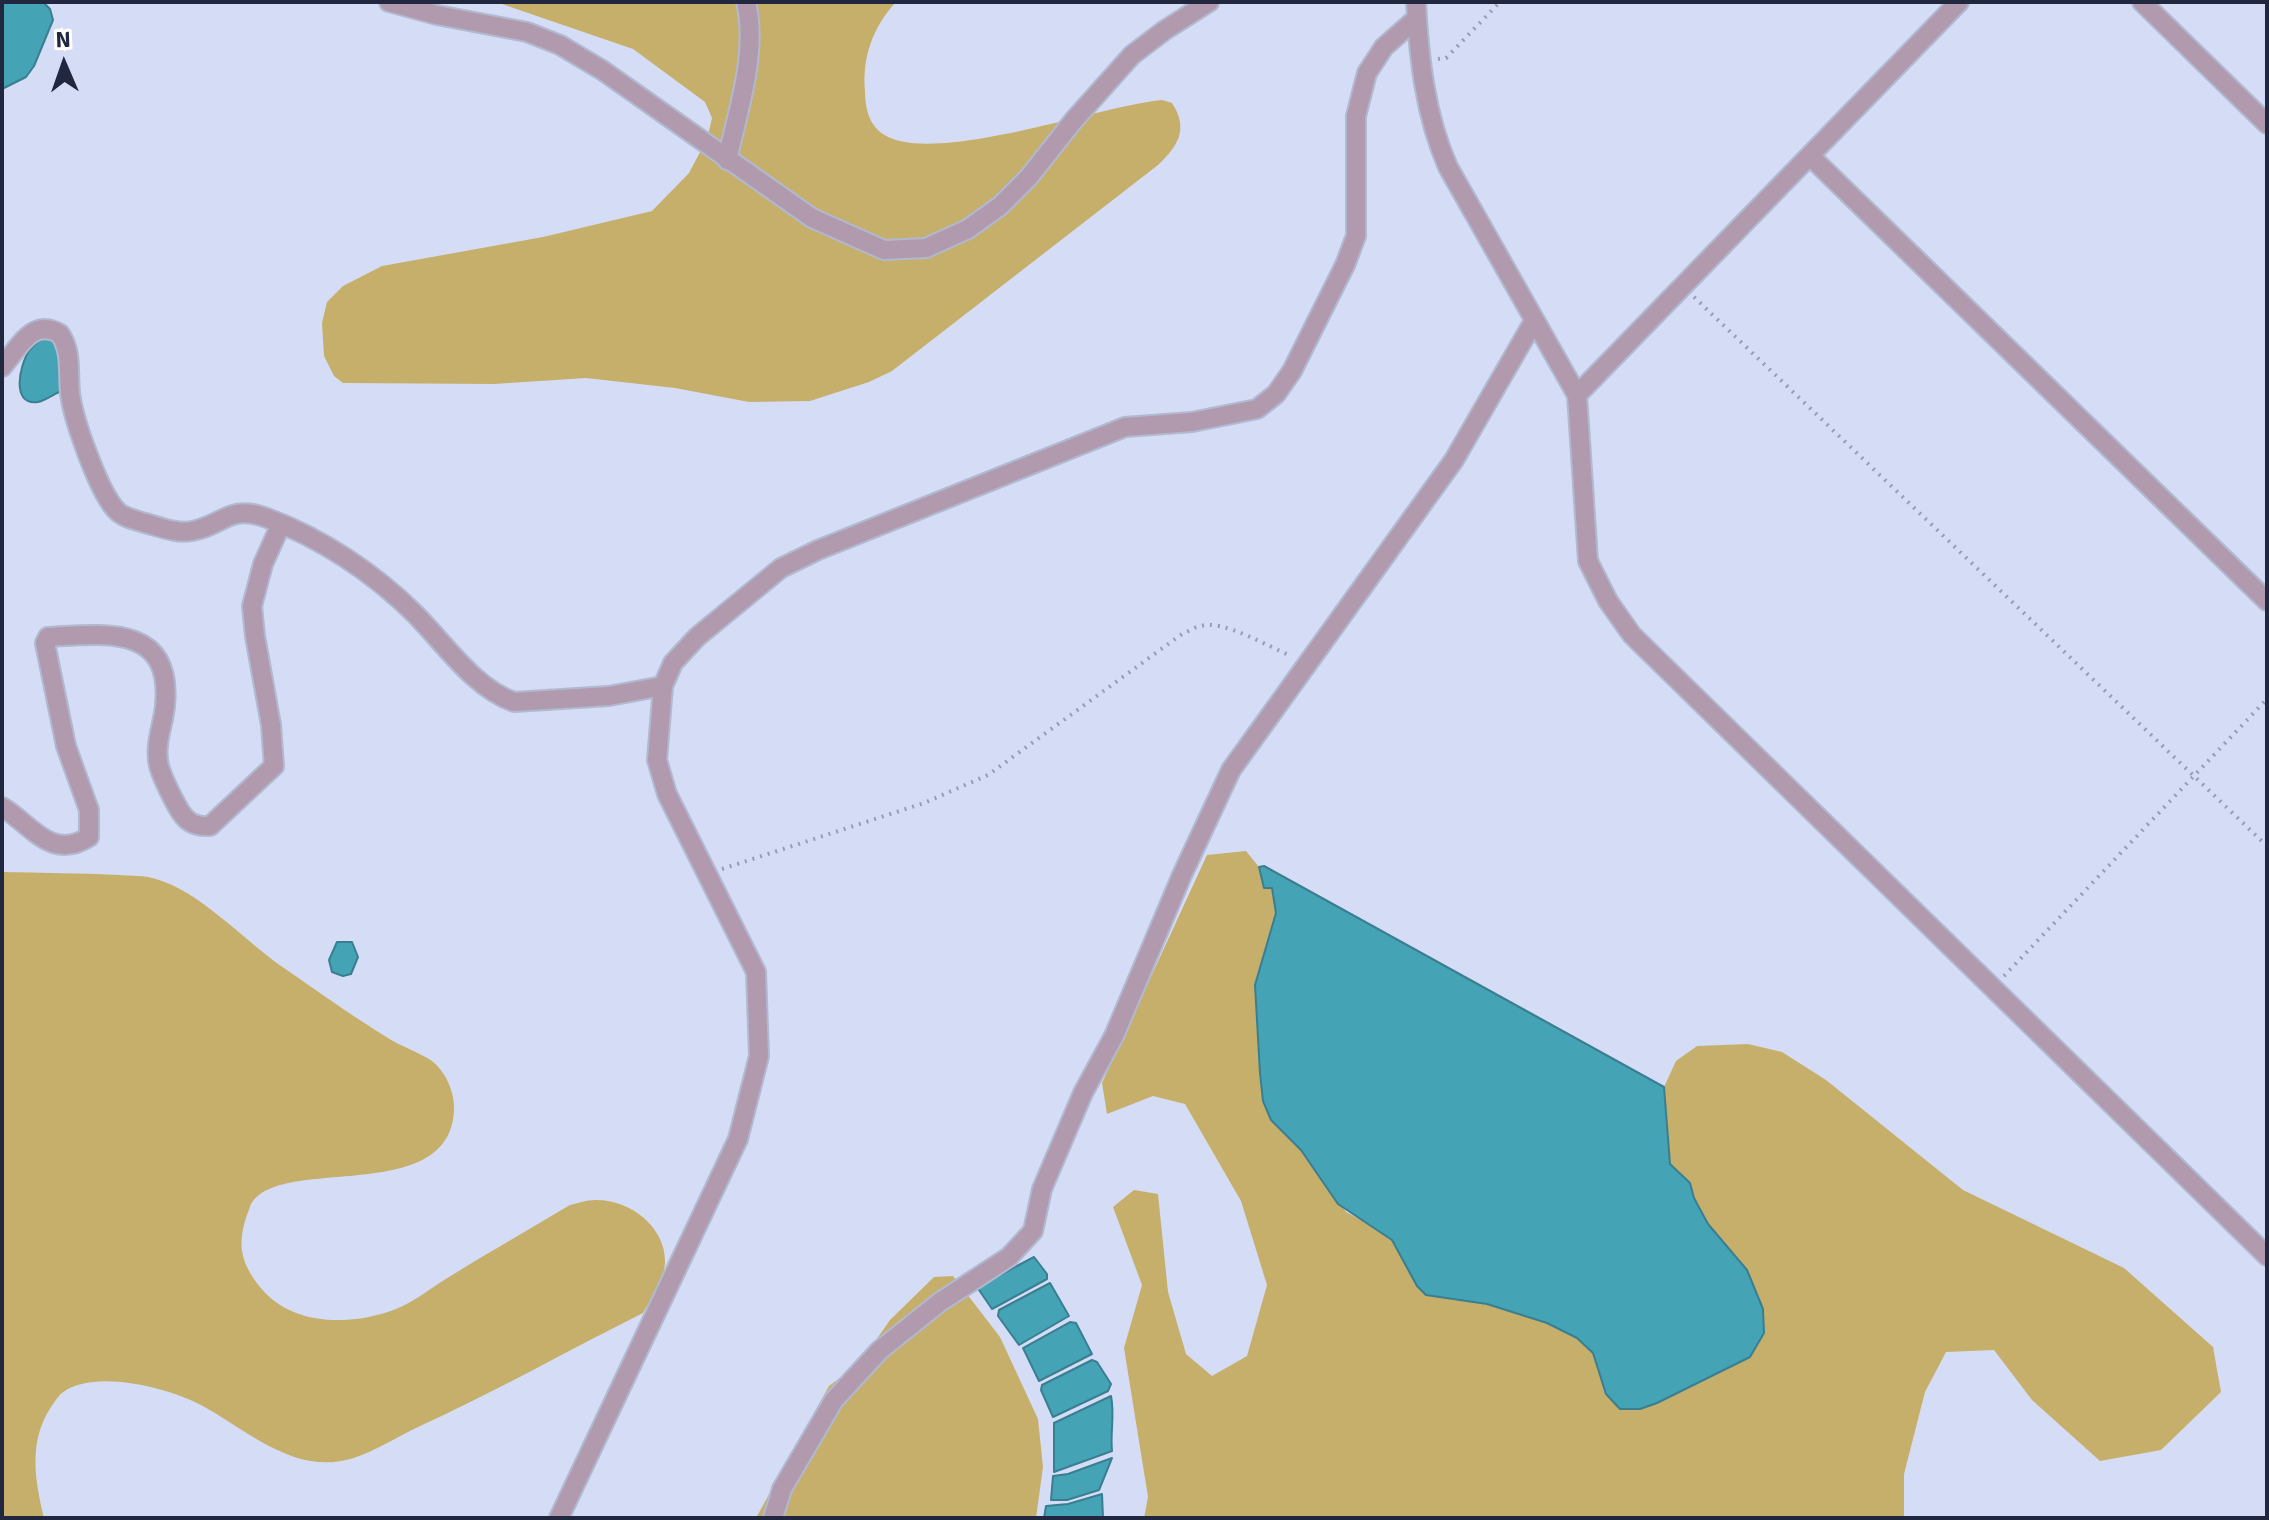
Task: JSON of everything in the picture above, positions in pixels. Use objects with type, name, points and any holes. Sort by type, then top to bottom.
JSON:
[{"type":"street","points":[[389,2],[437,15],[527,32],[560,45],[602,70],[812,218],[884,250],[926,248],[968,229],[1000,206],[1029,177],[1132,55],[1209,2]]},
{"type":"street","points":[[727,160],[748,59],[750,21],[746,2]]},
{"type":"street","points":[[1577,395],[1959,2]]},
{"type":"street","points":[[2142,2],[2267,124]]},
{"type":"street","points":[[1417,10],[1420,62],[1435,138],[1448,167],[1577,395],[1588,561],[1608,601],[1632,635],[2267,1256]]},
{"type":"street","points":[[559,1518],[738,1139],[759,1056],[756,972],[667,794],[657,760],[663,686],[673,663],[697,637],[781,568],[818,550],[1125,427],[1192,422],[1257,409],[1276,394],[1298,358],[1345,265],[1356,236],[1356,116],[1367,73],[1384,47],[1417,10]]},
{"type":"street","points":[[1810,156],[2267,601]]},
{"type":"street","points":[[773,1518],[782,1489],[834,1400],[880,1350],[940,1302],[1009,1257],[1033,1231],[1042,1189],[1071,1120],[1114,1036],[1182,875],[1231,770],[1454,460],[1534,321]]},
{"type":"street","points":[[2,367],[30,333],[45,328],[60,334],[68,350],[72,409],[94,469],[117,511],[131,519],[177,532],[200,529],[231,513],[263,516],[303,534],[367,573],[412,611],[499,697],[514,702],[609,696],[663,686]]},
{"type":"street","points":[[2,807],[39,837],[53,844],[80,843],[89,837],[89,810],[66,746],[45,643],[48,637],[105,634],[125,637],[138,640],[155,655],[166,682],[165,707],[157,743],[159,764],[180,812],[190,823],[199,827],[210,826],[274,766],[271,725],[252,606],[263,564],[281,524]]},
{"type":"path","points":[[1420,62],[1446,58],[1500,2]]},
{"type":"path","points":[[1682,286],[2267,846]]},
{"type":"path","points":[[708,874],[924,803],[988,775],[1182,634],[1199,626],[1225,628],[1308,664]]},
{"type":"path","points":[[1991,989],[2267,699]]},
{"type":"shaded area","points":[[496,2],[896,2],[875,32],[865,66],[867,109],[874,126],[883,134],[906,142],[976,139],[1162,100],[1172,103],[1177,112],[1179,137],[1158,165],[892,371],[869,382],[810,401],[749,402],[675,388],[586,378],[494,384],[343,383],[334,376],[324,356],[322,323],[327,302],[343,286],[382,266],[543,237],[652,211],[689,173],[707,139],[712,118],[705,102],[633,49]]},
{"type":"shaded area","points":[[1246,851],[1259,867],[1264,888],[1272,888],[1276,913],[1255,985],[1271,1120],[1301,1150],[1346,1212],[1382,1231],[1460,1299],[1547,1323],[1577,1338],[1593,1353],[1606,1394],[1640,1409],[1750,1357],[1763,1334],[1763,1309],[1747,1270],[1708,1224],[1690,1183],[1670,1164],[1664,1087],[1676,1061],[1697,1046],[1748,1044],[1782,1052],[1826,1080],[1963,1190],[2124,1268],[2213,1347],[2221,1392],[2161,1450],[2100,1461],[2032,1400],[1994,1350],[1946,1352],[1925,1392],[1904,1474],[1904,1518],[1144,1518],[1148,1497],[1124,1348],[1142,1285],[1113,1207],[1134,1190],[1158,1194],[1168,1292],[1186,1354],[1212,1376],[1247,1356],[1267,1285],[1241,1201],[1185,1104],[1153,1096],[1107,1114],[1102,1083],[1207,855]]},
{"type":"shaded area","points":[[2,872],[138,876],[172,885],[204,905],[281,966],[348,1012],[432,1061],[449,1083],[454,1110],[445,1140],[424,1159],[394,1170],[291,1183],[265,1191],[250,1207],[243,1229],[244,1258],[253,1277],[273,1300],[305,1316],[324,1319],[379,1315],[409,1302],[570,1205],[595,1200],[620,1204],[632,1210],[652,1226],[659,1237],[665,1261],[663,1275],[643,1313],[375,1449],[358,1457],[329,1462],[290,1456],[201,1405],[170,1392],[112,1381],[76,1386],[62,1393],[51,1407],[39,1434],[36,1475],[44,1518],[2,1518]]},
{"type":"shaded area","points":[[953,1276],[1000,1337],[1038,1419],[1043,1467],[1036,1518],[756,1518],[829,1386],[860,1363],[890,1320],[934,1277]]},
{"type":"water","points":[[43,2],[50,9],[53,20],[34,66],[26,77],[2,89],[2,3]]},
{"type":"water","points":[[49,336],[60,344],[61,391],[38,402],[29,401],[20,391],[23,365],[31,349],[43,337]]},
{"type":"water","points":[[1264,866],[1664,1087],[1670,1164],[1690,1183],[1708,1224],[1747,1270],[1763,1309],[1764,1333],[1750,1357],[1657,1403],[1640,1409],[1620,1409],[1606,1394],[1593,1353],[1577,1338],[1547,1323],[1487,1304],[1426,1295],[1417,1286],[1392,1240],[1338,1204],[1301,1150],[1271,1120],[1263,1101],[1255,985],[1276,913],[1272,888],[1264,888],[1259,867]]},
{"type":"water","points":[[337,942],[352,942],[358,957],[351,974],[343,976],[332,972],[329,960]]},
{"type":"water","points":[[1034,1257],[1047,1274],[1047,1279],[992,1309],[977,1287]]},
{"type":"water","points":[[1050,1283],[1069,1316],[1019,1345],[998,1316],[999,1310]]},
{"type":"water","points":[[1070,1322],[1076,1323],[1092,1354],[1039,1381],[1023,1348]]},
{"type":"water","points":[[1092,1360],[1097,1362],[1111,1384],[1108,1391],[1053,1417],[1041,1390],[1042,1385]]},
{"type":"water","points":[[1111,1396],[1112,1451],[1054,1472],[1054,1423]]},
{"type":"water","points":[[1112,1458],[1099,1490],[1067,1500],[1051,1500],[1053,1476],[1068,1474]]},
{"type":"water","points":[[1102,1494],[1103,1518],[1044,1518],[1046,1506],[1068,1504]]}]
